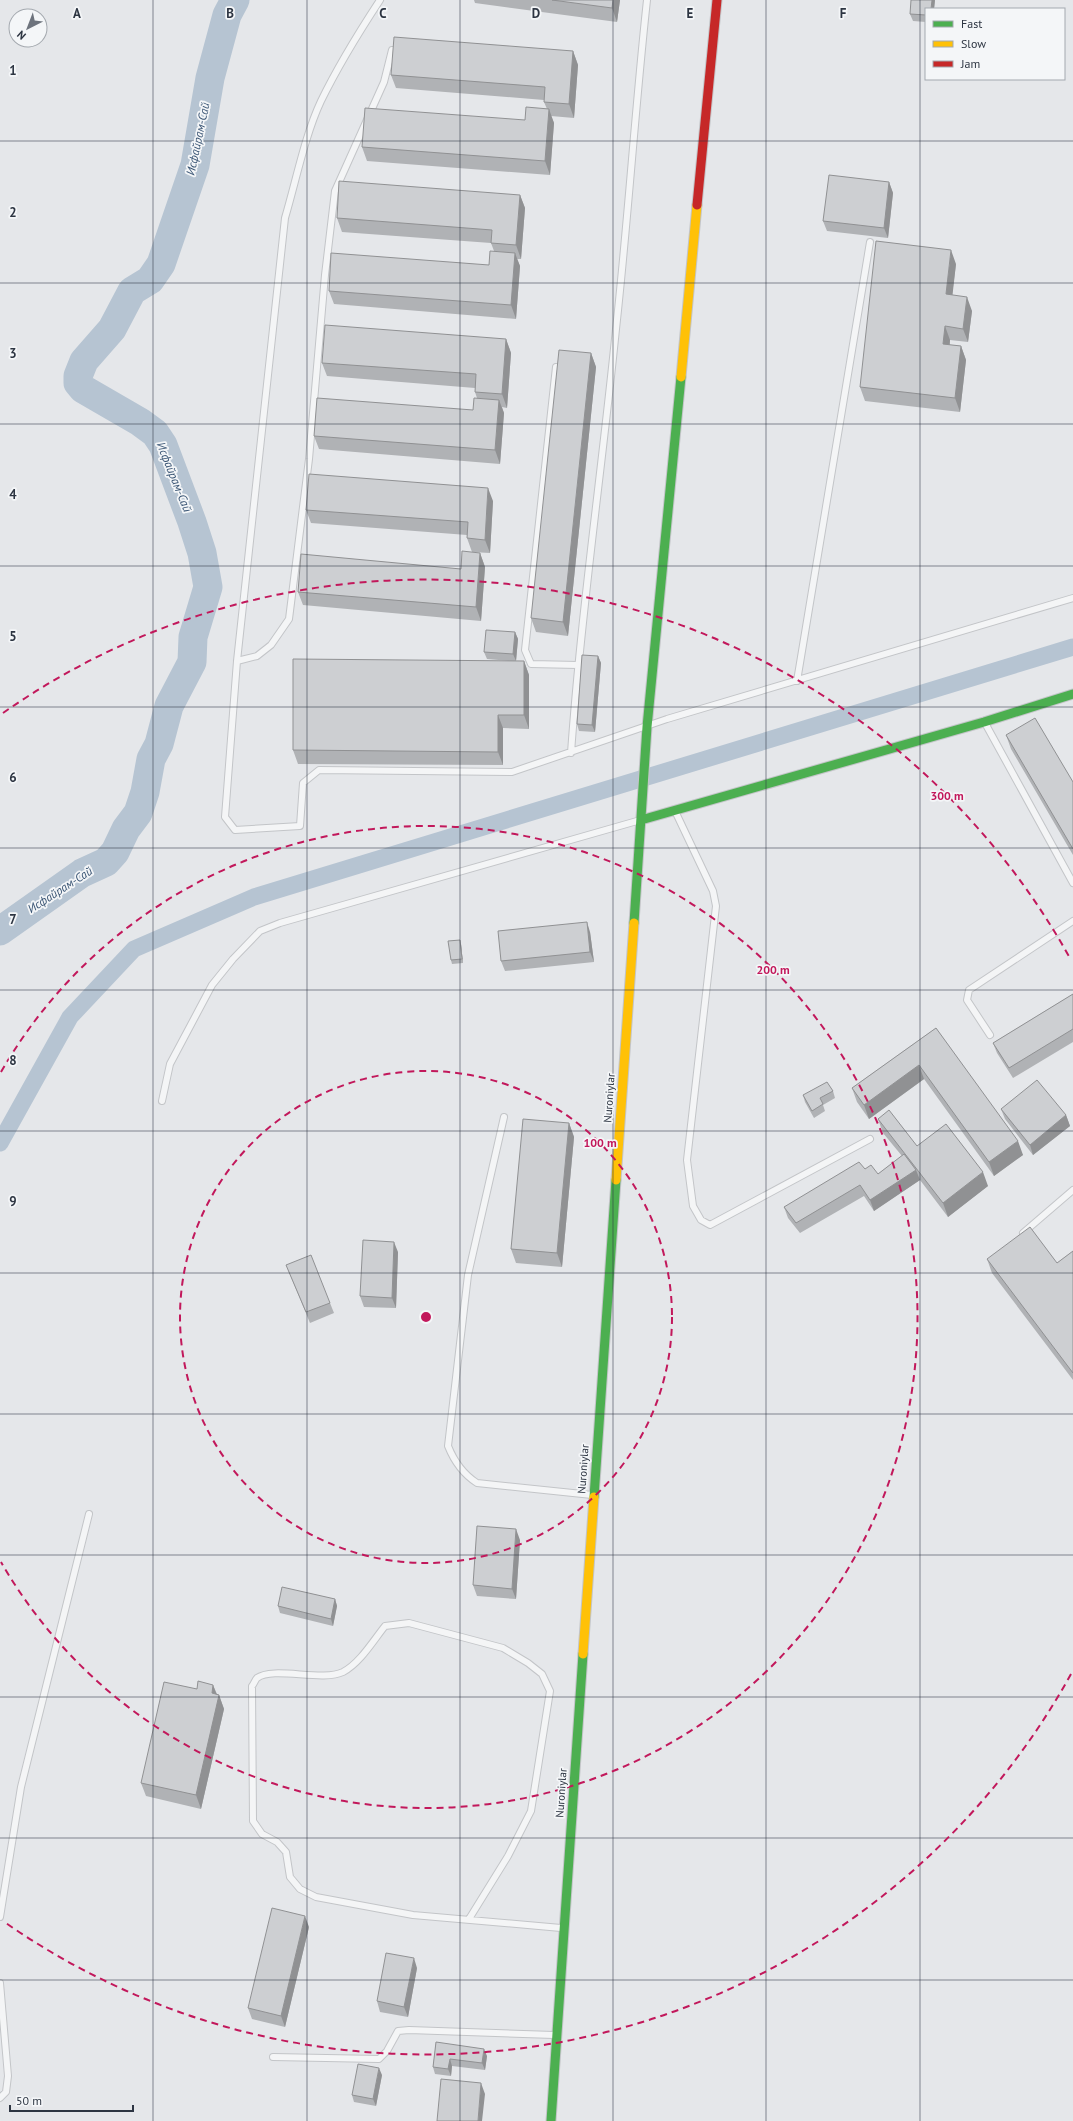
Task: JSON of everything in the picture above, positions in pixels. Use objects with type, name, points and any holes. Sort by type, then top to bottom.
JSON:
[{"type":"main road","name":"Nuroniylar","points":[[551,2121],[641,820],[646,727],[717,0]]},
{"type":"main road","points":[[641,820],[675,809],[984,722],[1073,694]]},
{"type":"lane","points":[[380,0],[359,32],[321,102],[304,151],[285,218],[237,661],[225,817],[235,830],[300,826],[303,783],[318,770],[512,772],[646,727],[1073,598]]},
{"type":"lane","points":[[572,753],[578,665],[616,328],[633,134],[647,0]]},
{"type":"lane","points":[[237,661],[257,656],[271,645],[289,619],[308,467],[325,275],[335,191],[384,82],[392,50]]},
{"type":"lane","points":[[797,681],[870,242]]},
{"type":"lane","points":[[556,367],[524,650],[531,664],[578,665]]},
{"type":"lane","points":[[984,722],[1073,883]]},
{"type":"lane","points":[[675,809],[713,891],[716,906],[687,1160],[693,1206],[701,1220],[710,1225],[870,1139]]},
{"type":"lane","points":[[162,1101],[170,1064],[212,985],[233,959],[260,931],[280,923],[641,820]]},
{"type":"lane","points":[[990,1035],[967,1000],[969,990],[1073,921]]},
{"type":"lane","points":[[504,1117],[468,1275],[448,1446],[454,1460],[468,1477],[477,1482],[594,1495]]},
{"type":"lane","points":[[1018,1237],[1073,1190]]},
{"type":"lane","points":[[0,1917],[21,1788],[89,1514]]},
{"type":"lane","points":[[469,1920],[508,1856],[531,1811],[550,1691],[542,1674],[528,1662],[503,1648],[409,1623],[385,1626],[357,1660],[342,1672],[322,1675],[268,1674],[257,1678],[252,1686],[253,1821],[262,1834],[276,1842],[286,1852],[290,1877],[300,1889],[316,1896],[413,1914],[469,1920],[564,1928]]},
{"type":"lane","points":[[0,1983],[8,2076],[6,2092],[0,2098]]},
{"type":"lane","points":[[273,2057],[378,2059],[387,2051],[398,2032],[409,2030],[558,2036]]},
{"type":"building","points":[[552,0],[613,0],[612,8]]},
{"type":"building","points":[[911,0],[932,0],[931,8],[925,8],[925,15],[910,14]]},
{"type":"building","points":[[394,37],[573,51],[569,104],[544,102],[545,87],[391,75]]},
{"type":"building","points":[[526,107],[549,109],[545,161],[362,147],[365,108],[525,120]]},
{"type":"building","points":[[829,175],[889,182],[884,228],[823,221]]},
{"type":"building","points":[[339,181],[520,195],[516,245],[491,243],[492,230],[337,218]]},
{"type":"building","points":[[876,241],[951,250],[946,294],[967,297],[963,329],[945,326],[943,344],[961,346],[955,398],[860,387]]},
{"type":"building","points":[[490,251],[515,253],[511,305],[329,291],[331,253],[489,265]]},
{"type":"building","points":[[325,325],[506,339],[502,394],[475,392],[476,374],[322,363]]},
{"type":"building","points":[[559,350],[591,353],[563,622],[531,618]]},
{"type":"building","points":[[317,398],[473,410],[474,398],[499,400],[495,450],[314,436]]},
{"type":"building","points":[[309,474],[488,488],[485,540],[467,538],[468,522],[306,510]]},
{"type":"building","points":[[462,551],[480,553],[476,607],[298,592],[301,554],[461,569]]},
{"type":"building","points":[[486,630],[515,632],[513,654],[484,652]]},
{"type":"building","points":[[582,655],[598,656],[592,725],[577,724]]},
{"type":"building","points":[[293,659],[524,661],[524,715],[498,715],[498,752],[293,750]]},
{"type":"building","points":[[1035,718],[1073,782],[1073,849],[1006,735]]},
{"type":"building","points":[[587,922],[590,952],[501,961],[498,931]]},
{"type":"building","points":[[460,940],[462,959],[451,960],[448,941]]},
{"type":"building","points":[[1073,994],[1073,1029],[1009,1068],[993,1043]]},
{"type":"building","points":[[936,1028],[1018,1141],[989,1162],[919,1065],[864,1105],[852,1088]]},
{"type":"building","points":[[1037,1080],[1066,1115],[1030,1145],[1001,1109]]},
{"type":"building","points":[[827,1082],[833,1091],[820,1098],[823,1104],[812,1111],[803,1095]]},
{"type":"building","points":[[889,1110],[917,1146],[946,1124],[983,1172],[943,1203],[878,1119]]},
{"type":"building","points":[[523,1119],[569,1123],[557,1253],[511,1249]]},
{"type":"building","points":[[904,1154],[916,1170],[870,1200],[860,1185],[796,1223],[784,1207],[859,1162],[865,1169],[871,1165],[878,1174]]},
{"type":"building","points":[[1030,1227],[1057,1263],[1073,1251],[1073,1373],[987,1259]]},
{"type":"building","points":[[363,1240],[394,1242],[392,1298],[360,1296]]},
{"type":"building","points":[[311,1255],[330,1303],[306,1312],[286,1265]]},
{"type":"building","points":[[477,1526],[516,1529],[512,1589],[473,1585]]},
{"type":"building","points":[[282,1587],[335,1599],[331,1619],[278,1606]]},
{"type":"building","points":[[198,1681],[213,1685],[212,1693],[219,1695],[196,1795],[141,1783],[164,1682],[197,1689]]},
{"type":"building","points":[[272,1908],[305,1916],[281,2016],[248,2008]]},
{"type":"building","points":[[386,1953],[414,1958],[404,2007],[377,2001]]},
{"type":"building","points":[[436,2042],[484,2049],[482,2063],[450,2059],[448,2069],[433,2067]]},
{"type":"building","points":[[358,2064],[379,2068],[373,2099],[352,2095]]},
{"type":"building","points":[[441,2079],[481,2083],[478,2121],[437,2121]]},
{"type":"waterway","name":"Исфайрам-Сай","points":[[0,931],[82,873],[106,862],[115,852],[126,829],[138,813],[145,792],[151,759],[159,744],[169,706],[192,662],[193,637],[208,587],[202,553],[163,445],[155,433],[140,422],[83,389],[78,383],[78,376],[84,361],[112,329],[132,291],[150,280],[161,264],[195,165],[210,78],[227,15],[235,0]]},
{"type":"waterway","points":[[0,1143],[70,1017],[134,949],[254,897],[1073,647]]},
{"type":"traffic: fast","points":[[634,923],[647,727],[681,377]]},
{"type":"traffic: fast","points":[[641,820],[984,722],[1073,694]]},
{"type":"traffic: fast","points":[[594,1497],[616,1180]]},
{"type":"traffic: fast","points":[[551,2121],[583,1654]]},
{"type":"traffic: slow","points":[[681,377],[697,205]]},
{"type":"traffic: slow","points":[[616,1180],[634,923]]},
{"type":"traffic: slow","points":[[583,1654],[594,1497]]},
{"type":"traffic: jam","points":[[697,205],[717,0]]}]
